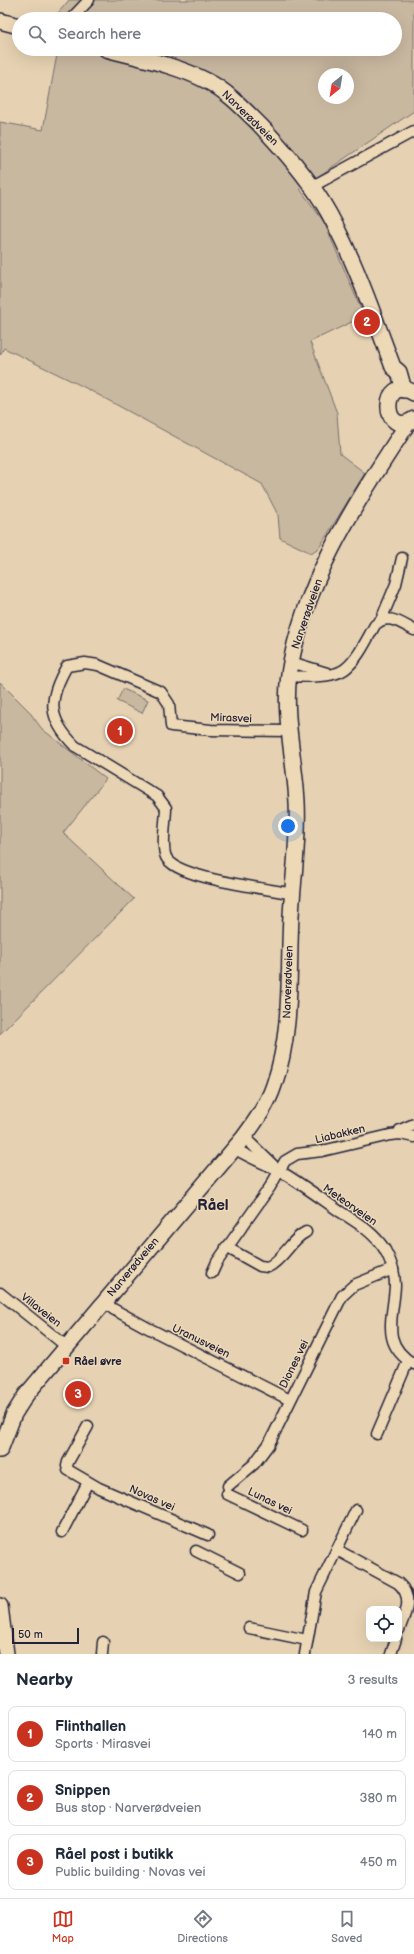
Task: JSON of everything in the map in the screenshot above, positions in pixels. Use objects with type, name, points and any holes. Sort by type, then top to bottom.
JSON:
[{"type":"main road","points":[[0,21],[12,24]]},
{"type":"main road","name":"Narverødveien","points":[[132,56],[177,68],[207,81],[222,90],[266,132],[311,186],[321,201],[346,250],[393,367],[399,372],[403,393],[389,399],[387,409],[392,418],[394,444]]},
{"type":"main road","name":"Narverødveien","points":[[392,418],[397,421],[411,421]]},
{"type":"main road","name":"Narverødveien","points":[[0,1450],[4,1428],[26,1395],[244,1137],[268,1099],[280,1064],[287,1018],[298,817],[296,786],[289,731],[290,669],[298,632],[327,559],[348,518],[394,444],[411,421]]},
{"type":"main road","points":[[0,1606],[6,1654]]},
{"type":"street","points":[[78,12],[89,0]]},
{"type":"street","points":[[311,186],[414,132]]},
{"type":"street","points":[[290,669],[314,676],[341,671],[350,664],[375,625],[381,620],[396,584],[402,558]]},
{"type":"street","points":[[381,620],[395,620],[414,630]]},
{"type":"street","name":"Mirasvei","points":[[289,731],[212,730],[171,726],[169,704],[161,692],[98,665],[85,663],[66,666],[54,690],[53,709],[58,727],[64,736],[74,746],[97,761],[157,796],[164,804],[166,808],[164,849],[166,857],[174,866],[200,877],[293,894]]},
{"type":"street","points":[[290,669],[331,674]]},
{"type":"street","points":[[400,1134],[400,1130],[414,1124]]},
{"type":"street","name":"Liabakken","points":[[278,1170],[285,1161],[297,1154],[322,1151],[364,1140],[400,1134],[414,1137]]},
{"type":"street","points":[[244,1137],[278,1170]]},
{"type":"street","points":[[234,1148],[278,1170]]},
{"type":"street","points":[[212,1274],[226,1247],[270,1187],[278,1170]]},
{"type":"street","name":"Meteorveien","points":[[278,1170],[371,1233],[385,1251],[393,1269],[395,1283],[390,1318],[391,1332],[397,1348],[411,1363],[377,1434]]},
{"type":"street","points":[[226,1247],[260,1266],[268,1267],[279,1260],[301,1235],[306,1232]]},
{"type":"street","name":"Diones vei","points":[[228,1490],[258,1460],[268,1444],[342,1296],[354,1286],[393,1269]]},
{"type":"street","name":"Villaveien","points":[[0,1293],[66,1346]]},
{"type":"street","name":"Uranusveien","points":[[104,1301],[113,1309],[139,1323],[290,1400]]},
{"type":"street","name":"Novas vei","points":[[88,1426],[67,1466],[73,1474],[88,1482],[208,1534]]},
{"type":"street","points":[[62,1532],[88,1482]]},
{"type":"street","name":"Lunas vei","points":[[228,1490],[302,1530]]},
{"type":"street","points":[[305,1654],[316,1592],[356,1510]]},
{"type":"street","points":[[337,1550],[398,1583],[407,1590],[409,1598],[402,1621]]},
{"type":"street","points":[[196,1551],[240,1573]]},
{"type":"street","points":[[249,1628],[307,1640]]},
{"type":"street","points":[[102,1654],[104,1642]]},
{"type":"street","points":[[391,1654],[395,1642]]},
{"type":"shaded area","points":[[69,0],[414,0],[414,111],[300,189],[324,222],[364,316],[310,342],[337,413],[340,454],[365,473],[319,548],[311,553],[280,538],[278,515],[262,484],[82,386],[4,348],[0,355],[0,122],[43,130],[57,56],[402,56],[402,12],[59,12]]},
{"type":"shaded area","points":[[0,682],[28,710],[42,729],[106,779],[63,833],[134,899],[0,1034]]},
{"type":"shaded area","points":[[123,689],[148,700],[142,713],[117,701]]},
{"type":"place","name":"Snippen","points":[[367,322]]},
{"type":"place","name":"Flinthallen","points":[[120,731]]},
{"type":"place","name":"Råel øvre","points":[[66,1361]]},
{"type":"place","name":"Råel post i butikk","points":[[78,1394]]},
{"type":"district","name":"Råel","points":[[213,1205]]}]
